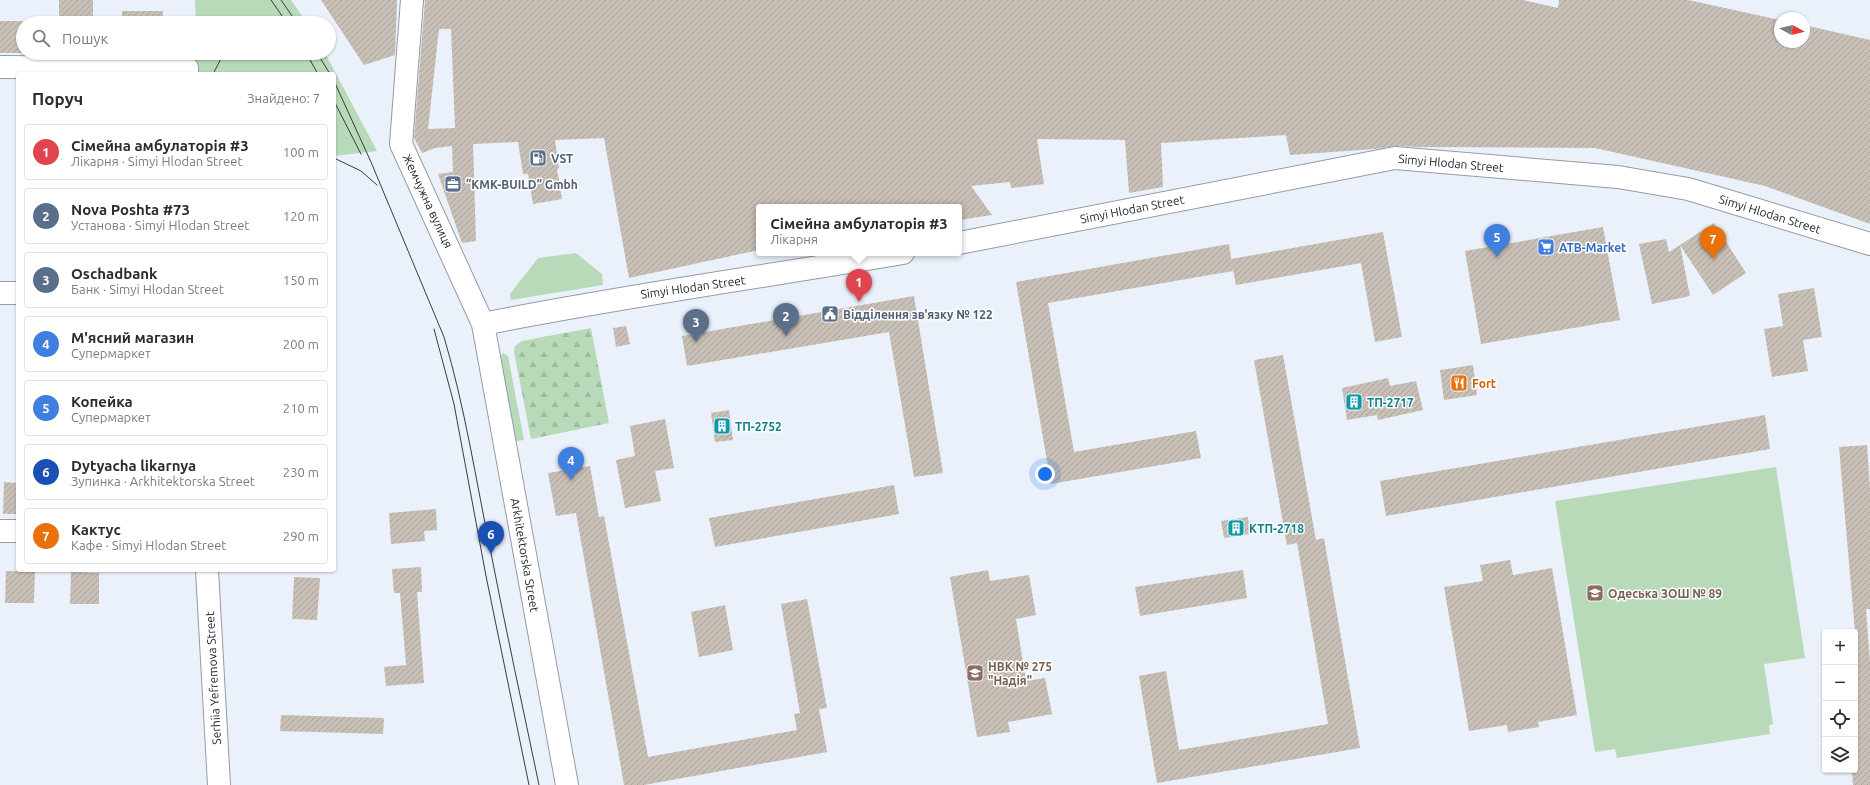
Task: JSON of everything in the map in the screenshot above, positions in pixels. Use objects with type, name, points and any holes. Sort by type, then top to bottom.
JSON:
[{"type":"street","name":"Жемчужна вулиця","points":[[412,0],[401,144],[483,324]]},
{"type":"street","points":[[0,67],[187,71]]},
{"type":"street","name":"Simyi Hlodan Street","points":[[962,242],[1395,158],[1618,177],[1688,189],[1870,244]]},
{"type":"street","name":"Simyi Hlodan Street","points":[[483,324],[612,300],[885,256]]},
{"type":"street","points":[[0,293],[16,293]]},
{"type":"street","name":"Arkhitektorska Street","points":[[483,324],[567,785]]},
{"type":"street","points":[[0,531],[16,531]]},
{"type":"street","name":"Serhiia Yefremova Street","points":[[207,572],[219,785]]},
{"type":"green space","points":[[195,0],[291,0],[302,16],[196,16]]},
{"type":"green space","points":[[196,60],[329,60],[335,72],[197,72]]},
{"type":"green space","points":[[336,74],[377,151],[336,156]]},
{"type":"green space","points":[[576,253],[602,274],[603,285],[511,300],[510,294],[538,258]]},
{"type":"green space","points":[[591,328],[609,423],[531,439],[514,352],[515,346],[522,341]]},
{"type":"green space","points":[[503,353],[508,356],[524,440],[516,441],[500,358]]},
{"type":"green space","points":[[1776,467],[1805,658],[1764,664],[1773,724],[1769,725],[1770,734],[1617,758],[1615,749],[1595,752],[1555,501]]},
{"type":"building","points":[[59,0],[93,0],[93,16],[59,16]]},
{"type":"building","points":[[321,0],[397,0],[395,55],[364,65],[336,23],[336,16],[332,16]]},
{"type":"building","points":[[425,0],[1523,0],[1558,8],[1559,0],[1688,0],[1774,19],[1774,48],[1810,48],[1810,26],[1870,40],[1870,224],[1765,186],[1595,148],[1396,146],[1375,149],[1290,155],[1286,135],[1161,143],[1163,187],[1129,193],[1125,140],[1037,139],[1044,184],[1011,188],[1010,182],[971,186],[992,215],[962,220],[962,204],[756,204],[756,251],[629,278],[604,138],[555,140],[559,168],[557,169],[562,199],[533,204],[528,174],[523,174],[518,142],[473,144],[476,241],[462,243],[438,174],[453,172],[452,146],[435,148],[422,153],[414,138]],"holes":[[[439,29],[451,29],[455,128],[428,129]]]},
{"type":"building","points":[[122,11],[163,11],[163,16],[122,16]]},
{"type":"building","points":[[0,21],[16,21],[16,53],[0,53]]},
{"type":"building","points":[[1714,223],[1746,273],[1713,295],[1680,245]]},
{"type":"building","points":[[1603,227],[1620,320],[1481,344],[1465,251]]},
{"type":"building","points":[[1383,232],[1402,337],[1375,342],[1361,263],[1236,285],[1231,259]]},
{"type":"building","points":[[1666,239],[1669,252],[1680,245],[1690,296],[1652,304],[1639,244]]},
{"type":"building","points":[[1229,244],[1233,271],[1048,303],[1074,452],[1196,431],[1201,458],[1051,484],[1016,282]]},
{"type":"building","points":[[1814,288],[1822,337],[1803,340],[1808,371],[1772,377],[1764,329],[1783,326],[1778,294]]},
{"type":"building","points":[[914,296],[943,473],[914,477],[889,332],[687,366],[682,336]]},
{"type":"building","points":[[626,326],[630,344],[616,347],[613,328]]},
{"type":"building","points":[[1283,355],[1316,540],[1324,538],[1360,748],[1157,783],[1139,676],[1166,671],[1179,750],[1328,724],[1297,543],[1287,545],[1254,360]]},
{"type":"building","name":"Fort","points":[[1473,365],[1477,395],[1444,400],[1440,370]]},
{"type":"building","points":[[1388,378],[1390,386],[1416,381],[1423,410],[1378,420],[1377,415],[1347,420],[1342,388]]},
{"type":"building","name":"ТП-2752","points":[[729,410],[733,440],[715,442],[711,413]]},
{"type":"building","points":[[1765,415],[1770,449],[1386,516],[1380,481]]},
{"type":"building","points":[[665,419],[674,468],[655,471],[661,501],[625,508],[616,460],[635,456],[630,426]]},
{"type":"building","points":[[1867,445],[1870,488],[1870,609],[1866,609],[1870,662],[1870,785],[1853,785],[1852,773],[1858,773],[1858,629],[1855,629],[1839,447]]},
{"type":"building","points":[[590,466],[599,517],[604,516],[648,757],[797,730],[794,714],[800,713],[781,604],[807,599],[827,708],[819,709],[827,752],[644,785],[624,785],[576,513],[556,516],[548,473]]},
{"type":"building","points":[[4,482],[16,483],[16,514],[3,514]]},
{"type":"building","points":[[894,485],[899,514],[715,547],[709,518]]},
{"type":"building","points":[[436,509],[437,530],[424,531],[425,541],[391,544],[389,513]]},
{"type":"building","name":"КТП-2718","points":[[1248,517],[1250,534],[1224,538],[1221,521]]},
{"type":"building","points":[[1510,560],[1513,575],[1552,568],[1577,715],[1538,722],[1539,727],[1508,732],[1507,725],[1469,731],[1444,587],[1483,581],[1480,565]]},
{"type":"building","points":[[421,567],[422,592],[417,592],[424,683],[386,686],[384,667],[406,665],[400,593],[394,593],[392,569]]},
{"type":"building","points":[[988,570],[990,581],[1029,575],[1036,615],[1016,619],[1026,681],[1045,678],[1052,714],[1008,722],[1010,732],[977,737],[950,577]]},
{"type":"building","points":[[1243,570],[1247,598],[1140,616],[1135,587]]},
{"type":"building","points":[[6,571],[35,572],[34,603],[5,603]]},
{"type":"building","points":[[71,572],[99,573],[99,604],[70,604]]},
{"type":"building","points":[[294,577],[320,578],[317,620],[292,619]]},
{"type":"building","points":[[725,605],[733,650],[699,657],[691,612]]},
{"type":"building","points":[[281,715],[384,718],[383,734],[280,731]]},
{"type":"tram line","points":[[271,0],[282,16]]},
{"type":"tram line","points":[[281,0],[292,16]]},
{"type":"tram line","points":[[214,72],[220,60]]},
{"type":"tram line","points":[[310,60],[317,72]]},
{"type":"tram line","points":[[321,60],[329,72]]},
{"type":"tram line","points":[[336,85],[371,162],[444,337],[464,417],[539,785]]},
{"type":"tram line","points":[[336,105],[361,154]]},
{"type":"tram line","points":[[336,159],[361,171],[377,185]]},
{"type":"tram line","points":[[434,329],[454,404],[486,576],[529,785]]},
{"type":"place","name":"VST","points":[[538,158]]},
{"type":"place","name":"“KMK-BUILD” Gmbh","points":[[453,184]]},
{"type":"place","name":"ATB-Market","points":[[1546,247]]},
{"type":"place","name":"Копейка","points":[[1497,257]]},
{"type":"place","name":"Кактус","points":[[1713,259]]},
{"type":"place","name":"Сімейна амбулаторія #3","points":[[859,302]]},
{"type":"place","name":"Відділення зв'язку № 122","points":[[830,314]]},
{"type":"place","name":"Nova Poshta #73","points":[[786,336]]},
{"type":"place","name":"Oschadbank","points":[[696,342]]},
{"type":"place","name":"Fort","points":[[1459,383]]},
{"type":"place","name":"ТП-2717","points":[[1354,402]]},
{"type":"place","name":"ТП-2752","points":[[722,426]]},
{"type":"place","name":"М'ясний магазин","points":[[571,480]]},
{"type":"place","name":"КТП-2718","points":[[1236,528]]},
{"type":"place","name":"Dytyacha likarnya","points":[[491,554]]},
{"type":"place","name":"Одеська ЗОШ № 89","points":[[1595,593]]},
{"type":"place","name":"НВК № 275 \"Надія\"","points":[[975,673]]}]
